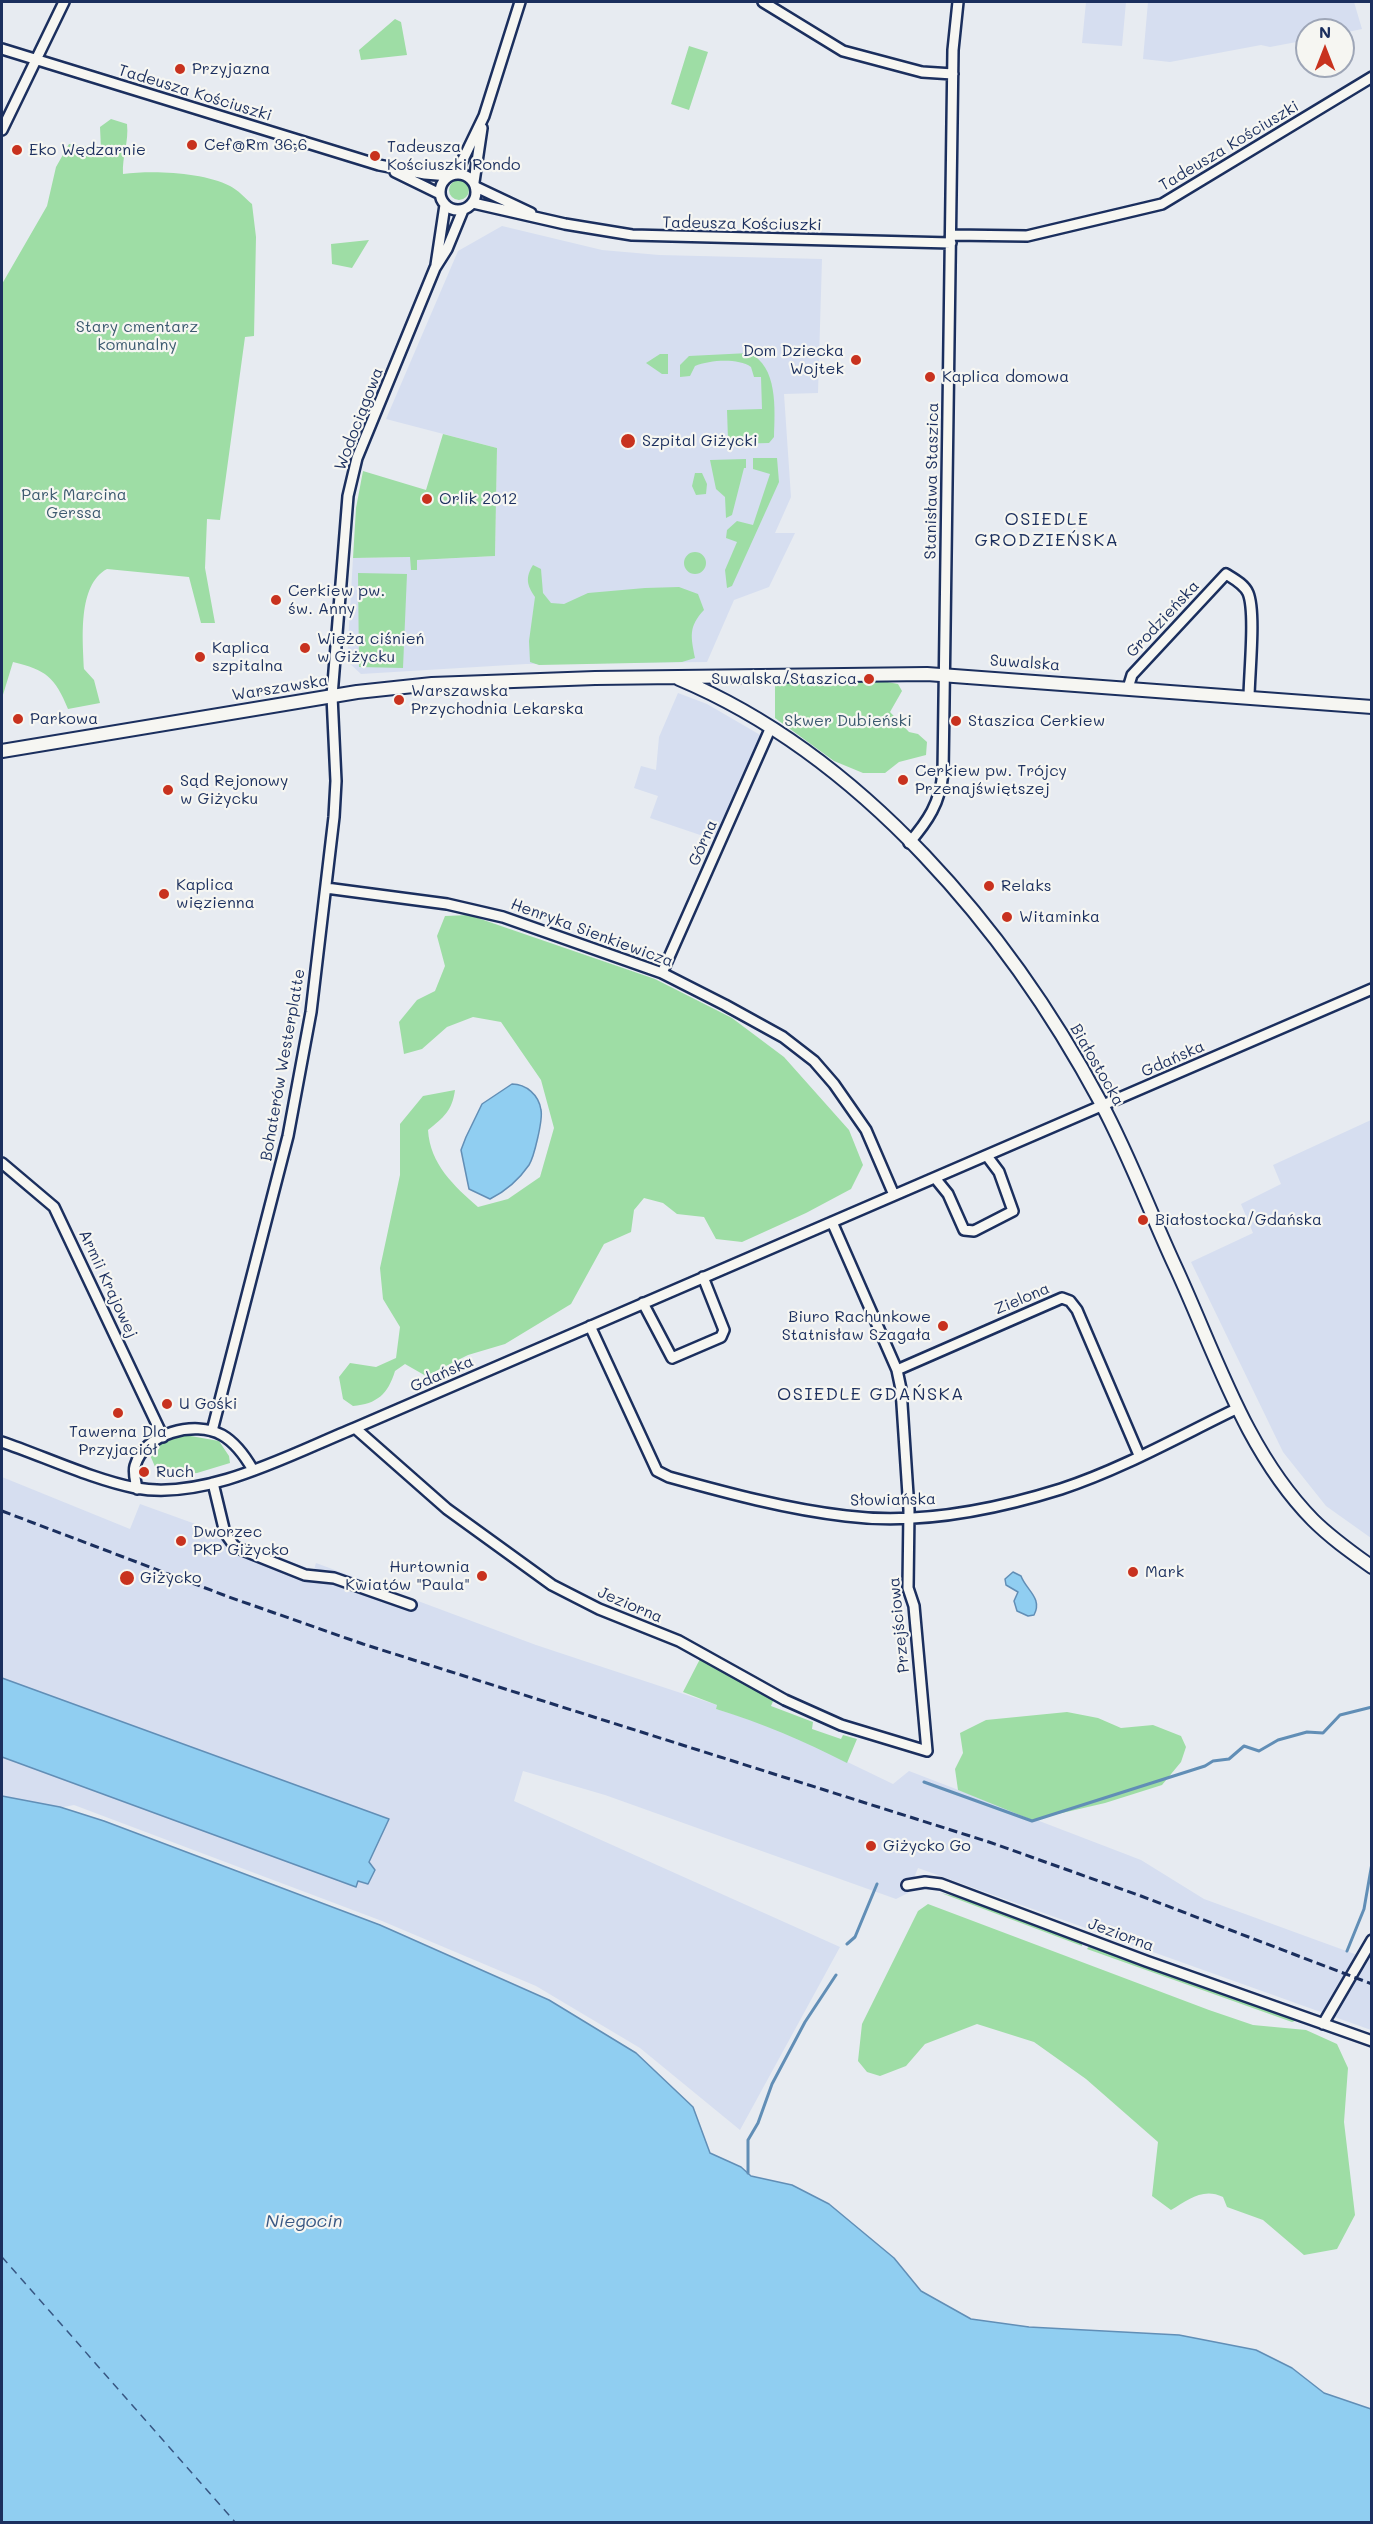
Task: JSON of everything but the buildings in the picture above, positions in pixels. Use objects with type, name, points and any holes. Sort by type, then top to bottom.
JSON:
[{"type":"street","points":[[2,130],[64,2]]},
{"type":"street","points":[[483,116],[473,203],[463,210],[445,205],[440,194],[441,187],[453,175],[483,116],[520,2]]},
{"type":"street","points":[[763,2],[843,51],[922,72],[953,74]]},
{"type":"street","name":"Stanisława Staszica","points":[[909,843],[933,813],[941,789],[953,74],[958,2]]},
{"type":"street","name":"Tadeusza Kościuszki","points":[[2,49],[379,165],[425,174],[453,175]]},
{"type":"street","name":"Tadeusza Kościuszki","points":[[473,203],[608,232],[655,237],[951,239],[1027,236],[1162,204],[1371,77]]},
{"type":"street","name":"Tadeusza Kościuszki","points":[[379,165],[440,194]]},
{"type":"street","points":[[453,175],[463,174],[475,184]]},
{"type":"street","name":"Tadeusza Kościuszki","points":[[475,184],[535,216]]},
{"type":"street","name":"Wodociągowa","points":[[435,268],[445,205]]},
{"type":"street","name":"Wodociągowa","points":[[332,696],[341,573],[352,474],[435,268],[463,210]]},
{"type":"street","name":"Grodzieńska","points":[[1128,688],[1132,675],[1227,574],[1240,582],[1248,593],[1251,610],[1248,698]]},
{"type":"street","name":"Suwalska","points":[[675,677],[944,675],[1371,707]]},
{"type":"street","name":"Warszawska","points":[[2,752],[332,696],[432,684],[675,677]]},
{"type":"street","name":"Białostocka","points":[[675,677],[725,700],[771,726],[814,755],[909,843],[984,924],[1059,1032],[1103,1106],[1239,1408],[1266,1459],[1298,1503],[1334,1540],[1371,1567]]},
{"type":"street","name":"Bohaterów Westerplatte","points":[[212,1431],[288,1136],[311,1012],[336,781],[332,696]]},
{"type":"street","name":"Górna","points":[[662,973],[771,726]]},
{"type":"street","name":"Henryka Sienkiewicza","points":[[326,888],[475,909],[568,938],[662,973],[783,1037],[814,1061],[834,1084],[866,1130],[894,1195]]},
{"type":"street","name":"Gdańska","points":[[138,1489],[186,1488],[213,1483],[252,1470],[355,1428],[1371,989]]},
{"type":"street","points":[[935,1178],[948,1194],[964,1230],[974,1231],[1011,1215],[1013,1211],[999,1172],[987,1156]]},
{"type":"street","name":"Armii Krajowej","points":[[2,1163],[54,1207],[163,1437]]},
{"type":"street","name":"Przejściowa","points":[[832,1222],[897,1370],[905,1437],[909,1510],[907,1516],[908,1588],[914,1606],[927,1751]]},
{"type":"street","points":[[643,1303],[672,1358],[721,1336],[724,1330],[703,1277]]},
{"type":"street","name":"Zielona","points":[[897,1370],[1062,1298],[1070,1301],[1077,1310],[1139,1455]]},
{"type":"street","name":"Słowiańska","points":[[590,1326],[657,1471],[683,1481],[802,1509],[847,1516],[907,1516],[972,1511],[1033,1497],[1080,1482],[1239,1408]]},
{"type":"street","points":[[2,1442],[138,1489],[135,1466],[152,1444],[163,1437],[195,1428],[212,1431],[232,1443],[245,1456],[252,1470]]},
{"type":"street","name":"Jeziorna","points":[[355,1428],[447,1509],[552,1585],[599,1609],[679,1641],[785,1700],[841,1725],[927,1751]]},
{"type":"street","points":[[213,1483],[225,1533],[235,1547],[305,1575],[324,1579],[334,1578],[411,1605]]},
{"type":"street","name":"Jeziorna","points":[[908,1886],[921,1882],[941,1884],[1371,2041]]},
{"type":"street","points":[[1323,2024],[1371,1940]]},
{"type":"shaded area","points":[[1086,2],[1126,2],[1122,46],[1082,43]]},
{"type":"shaded area","points":[[1148,2],[1354,2],[1362,29],[1355,30],[1355,18],[1295,18],[1295,42],[1270,47],[1261,45],[1170,62],[1143,59]]},
{"type":"shaded area","name":"Szpital Giżycki","points":[[502,226],[602,250],[659,255],[822,259],[818,393],[784,394],[791,497],[775,533],[795,533],[769,587],[734,600],[707,662],[526,664],[361,674],[347,661],[353,558],[411,557],[417,570],[417,560],[495,556],[497,448],[386,419],[458,251]]},
{"type":"shaded area","points":[[678,693],[707,704],[762,736],[718,836],[712,839],[650,818],[658,796],[634,788],[641,766],[656,770],[659,737]]},
{"type":"shaded area","points":[[1371,1120],[1371,1538],[1326,1506],[1283,1452],[1191,1262],[1253,1233],[1241,1204],[1281,1184],[1273,1165]]},
{"type":"shaded area","points":[[2,1477],[130,1529],[140,1504],[237,1539],[240,1546],[279,1560],[279,1558],[314,1570],[316,1563],[536,1645],[717,1705],[716,1709],[756,1721],[806,1742],[893,1784],[909,1771],[1141,1860],[1204,1899],[1371,1960],[1371,2030],[918,1868],[908,1893],[896,1899],[605,1795],[523,1771],[514,1801],[840,1947],[740,2130],[640,2048],[536,1986],[382,1921],[74,1805],[2,1819]]},
{"type":"green space","points":[[395,19],[401,22],[407,55],[361,60],[359,50]]},
{"type":"green space","points":[[689,46],[708,52],[689,110],[671,104]]},
{"type":"green space","points":[[111,119],[127,124],[123,174],[162,172],[219,181],[239,192],[252,204],[256,237],[254,336],[245,337],[220,520],[207,519],[205,568],[215,623],[201,623],[189,577],[107,569],[97,577],[91,587],[86,600],[83,629],[84,669],[94,680],[100,703],[68,709],[54,682],[34,668],[13,662],[2,698],[2,284],[47,206],[56,167],[69,144],[101,149],[100,127]]},
{"type":"green space","points":[[459,180],[466,183],[469,190],[466,197],[459,200],[452,197],[449,190],[452,183]]},
{"type":"green space","points":[[369,240],[352,268],[332,264],[331,244]]},
{"type":"green space","points":[[749,353],[758,359],[770,378],[775,414],[774,437],[769,443],[733,444],[728,440],[727,410],[762,409],[761,377],[754,377],[751,367],[745,364],[724,361],[695,366],[690,376],[680,377],[680,365],[689,356]]},
{"type":"green space","points":[[660,354],[668,354],[668,374],[662,374],[646,363]]},
{"type":"green space","name":"Orlik 2012","points":[[443,434],[497,448],[495,556],[417,560],[417,570],[411,570],[410,557],[353,558],[356,508],[363,471],[426,490]]},
{"type":"green space","points":[[753,458],[777,458],[779,482],[732,586],[727,588],[725,570],[737,542],[726,538],[727,530],[737,521],[753,525],[770,474],[753,469]]},
{"type":"green space","points":[[746,459],[746,468],[744,468],[732,515],[726,518],[725,497],[716,489],[710,460]]},
{"type":"green space","points":[[695,473],[702,473],[707,484],[706,494],[696,495],[692,486]]},
{"type":"green space","points":[[695,552],[703,555],[706,563],[703,571],[695,574],[687,571],[684,563],[687,555]]},
{"type":"green space","points":[[533,565],[541,569],[543,593],[551,603],[564,604],[588,593],[645,588],[679,587],[698,594],[704,610],[695,622],[692,632],[695,658],[682,662],[539,665],[530,662],[529,641],[535,597],[530,589],[528,578]]},
{"type":"green space","points":[[358,573],[407,574],[403,668],[359,667]]},
{"type":"green space","name":"Skwer Dubieński","points":[[787,680],[877,680],[898,684],[902,691],[890,712],[909,732],[918,734],[927,742],[926,755],[899,762],[885,773],[863,773],[834,761],[775,718],[775,685]]},
{"type":"green space","points":[[469,915],[655,979],[732,1018],[784,1057],[849,1130],[863,1165],[851,1189],[806,1213],[742,1242],[716,1239],[704,1217],[677,1214],[663,1203],[644,1198],[634,1210],[631,1232],[604,1244],[571,1304],[505,1344],[468,1355],[426,1376],[405,1364],[395,1371],[385,1392],[369,1403],[353,1406],[343,1399],[339,1377],[350,1363],[376,1367],[396,1358],[400,1327],[383,1299],[380,1268],[400,1175],[400,1124],[423,1096],[455,1090],[452,1103],[446,1113],[428,1130],[430,1142],[438,1164],[460,1191],[478,1207],[508,1199],[540,1177],[554,1128],[541,1080],[501,1022],[473,1017],[447,1027],[422,1049],[404,1054],[399,1022],[417,1000],[435,991],[445,966],[437,936],[445,916]]},
{"type":"green space","points":[[185,1435],[219,1441],[229,1456],[230,1463],[197,1473],[159,1476],[150,1455],[159,1444]]},
{"type":"green space","points":[[700,1659],[774,1699],[771,1706],[813,1722],[812,1729],[841,1739],[843,1735],[857,1739],[847,1763],[783,1733],[716,1709],[717,1705],[683,1692]]},
{"type":"green space","points":[[1067,1712],[1098,1718],[1121,1728],[1153,1725],[1181,1736],[1186,1747],[1181,1762],[1162,1785],[1105,1803],[1032,1820],[958,1790],[955,1769],[963,1753],[960,1733],[986,1720]]},
{"type":"green space","points":[[941,1893],[974,1901],[1082,1942],[1082,1946]]},
{"type":"green space","points":[[928,1904],[1209,2010],[1253,2025],[1306,2030],[1337,2044],[1348,2068],[1344,2122],[1355,2215],[1337,2249],[1304,2255],[1263,2220],[1227,2207],[1223,2197],[1216,2194],[1196,2196],[1171,2210],[1152,2196],[1158,2142],[1086,2079],[1034,2042],[977,2024],[925,2044],[906,2066],[880,2076],[867,2072],[858,2061],[862,2024],[918,1911]]},
{"type":"green space","points":[[1090,1945],[1298,2020],[1292,2022],[1087,1949]]},
{"type":"water","points":[[512,1084],[527,1088],[538,1100],[541,1110],[539,1130],[529,1165],[511,1185],[490,1199],[469,1189],[461,1150],[482,1104]]},
{"type":"water","points":[[1013,1572],[1021,1576],[1033,1594],[1036,1604],[1034,1615],[1028,1616],[1017,1611],[1014,1601],[1018,1592],[1006,1585],[1005,1579]]},
{"type":"water","points":[[2,1678],[389,1819],[369,1862],[375,1870],[368,1884],[358,1881],[356,1887],[2,1757]]},
{"type":"water","name":"Niegocin","points":[[2,1796],[60,1807],[104,1821],[380,1925],[549,2000],[636,2053],[693,2107],[710,2153],[741,2167],[751,2176],[792,2185],[829,2204],[894,2258],[921,2291],[971,2319],[1029,2327],[1179,2335],[1256,2350],[1292,2368],[1324,2393],[1371,2409],[1371,2522],[2,2522]]},
{"type":"waterway","points":[[924,1782],[1032,1821],[1205,1766],[1213,1761],[1229,1759],[1244,1746],[1259,1751],[1278,1740],[1307,1732],[1323,1733],[1340,1715],[1372,1707]]},
{"type":"waterway","points":[[1347,1951],[1364,1909],[1372,1863]]},
{"type":"waterway","points":[[847,1944],[855,1937],[877,1884]]},
{"type":"waterway","points":[[748,2173],[748,2140],[758,2123],[772,2084],[805,2022],[836,1975]]},
{"type":"ferry route","points":[[2,2257],[235,2522]]},
{"type":"railway","points":[[2,1511],[229,1597],[363,1644],[989,1842],[1141,1896],[1372,1984]]},
{"type":"place","name":"Przyjazna","points":[[180,69]]},
{"type":"place","name":"Cef@Rm 36,6","points":[[192,145]]},
{"type":"place","name":"Eko Wędzarnie","points":[[17,150]]},
{"type":"place","name":"Tadeusza Kościuszki Rondo","points":[[375,156]]},
{"type":"place","name":"Dom Dziecka Wojtek","points":[[856,360]]},
{"type":"place","name":"Kaplica domowa","points":[[930,377]]},
{"type":"place","name":"Szpital Giżycki","points":[[628,441]]},
{"type":"place","name":"Orlik 2012","points":[[427,499]]},
{"type":"place","name":"Cerkiew pw. św. Anny","points":[[276,600]]},
{"type":"place","name":"Wieża ciśnień w Giżycku","points":[[305,648]]},
{"type":"place","name":"Kaplica szpitalna","points":[[200,657]]},
{"type":"place","name":"Suwalska/Staszica","points":[[869,679]]},
{"type":"place","name":"Warszawska Przychodnia Lekarska","points":[[399,700]]},
{"type":"place","name":"Parkowa","points":[[18,719]]},
{"type":"place","name":"Staszica Cerkiew","points":[[956,721]]},
{"type":"place","name":"Cerkiew pw. Trójcy Przenajświętszej","points":[[903,780]]},
{"type":"place","name":"Sąd Rejonowy w Giżycku","points":[[168,790]]},
{"type":"place","name":"Relaks","points":[[989,886]]},
{"type":"place","name":"Kaplica więzienna","points":[[164,894]]},
{"type":"place","name":"Witaminka","points":[[1007,917]]},
{"type":"place","name":"Białostocka/Gdańska","points":[[1143,1220]]},
{"type":"place","name":"Biuro Rachunkowe Statnisław Szagała","points":[[943,1326]]},
{"type":"place","name":"U Gośki","points":[[167,1404]]},
{"type":"place","name":"Tawerna Dla Przyjaciół","points":[[118,1413]]},
{"type":"place","name":"Ruch","points":[[144,1472]]},
{"type":"place","name":"Dworzec PKP Giżycko","points":[[181,1541]]},
{"type":"place","name":"Mark","points":[[1133,1572]]},
{"type":"place","name":"Hurtownia Kwiatów \"Paula\"","points":[[482,1576]]},
{"type":"place","name":"Giżycko","points":[[127,1578]]},
{"type":"place","name":"Giżycko Go","points":[[871,1846]]},
{"type":"district","name":"OSIEDLE GRODZIEŃSKA","points":[[1047,529]]},
{"type":"district","name":"OSIEDLE GDAŃSKA","points":[[871,1394]]},
{"type":"park label","name":"Stary cmentarz komunalny","points":[[137,336]]},
{"type":"park label","name":"Park Marcina Gerssa","points":[[74,504]]}]
